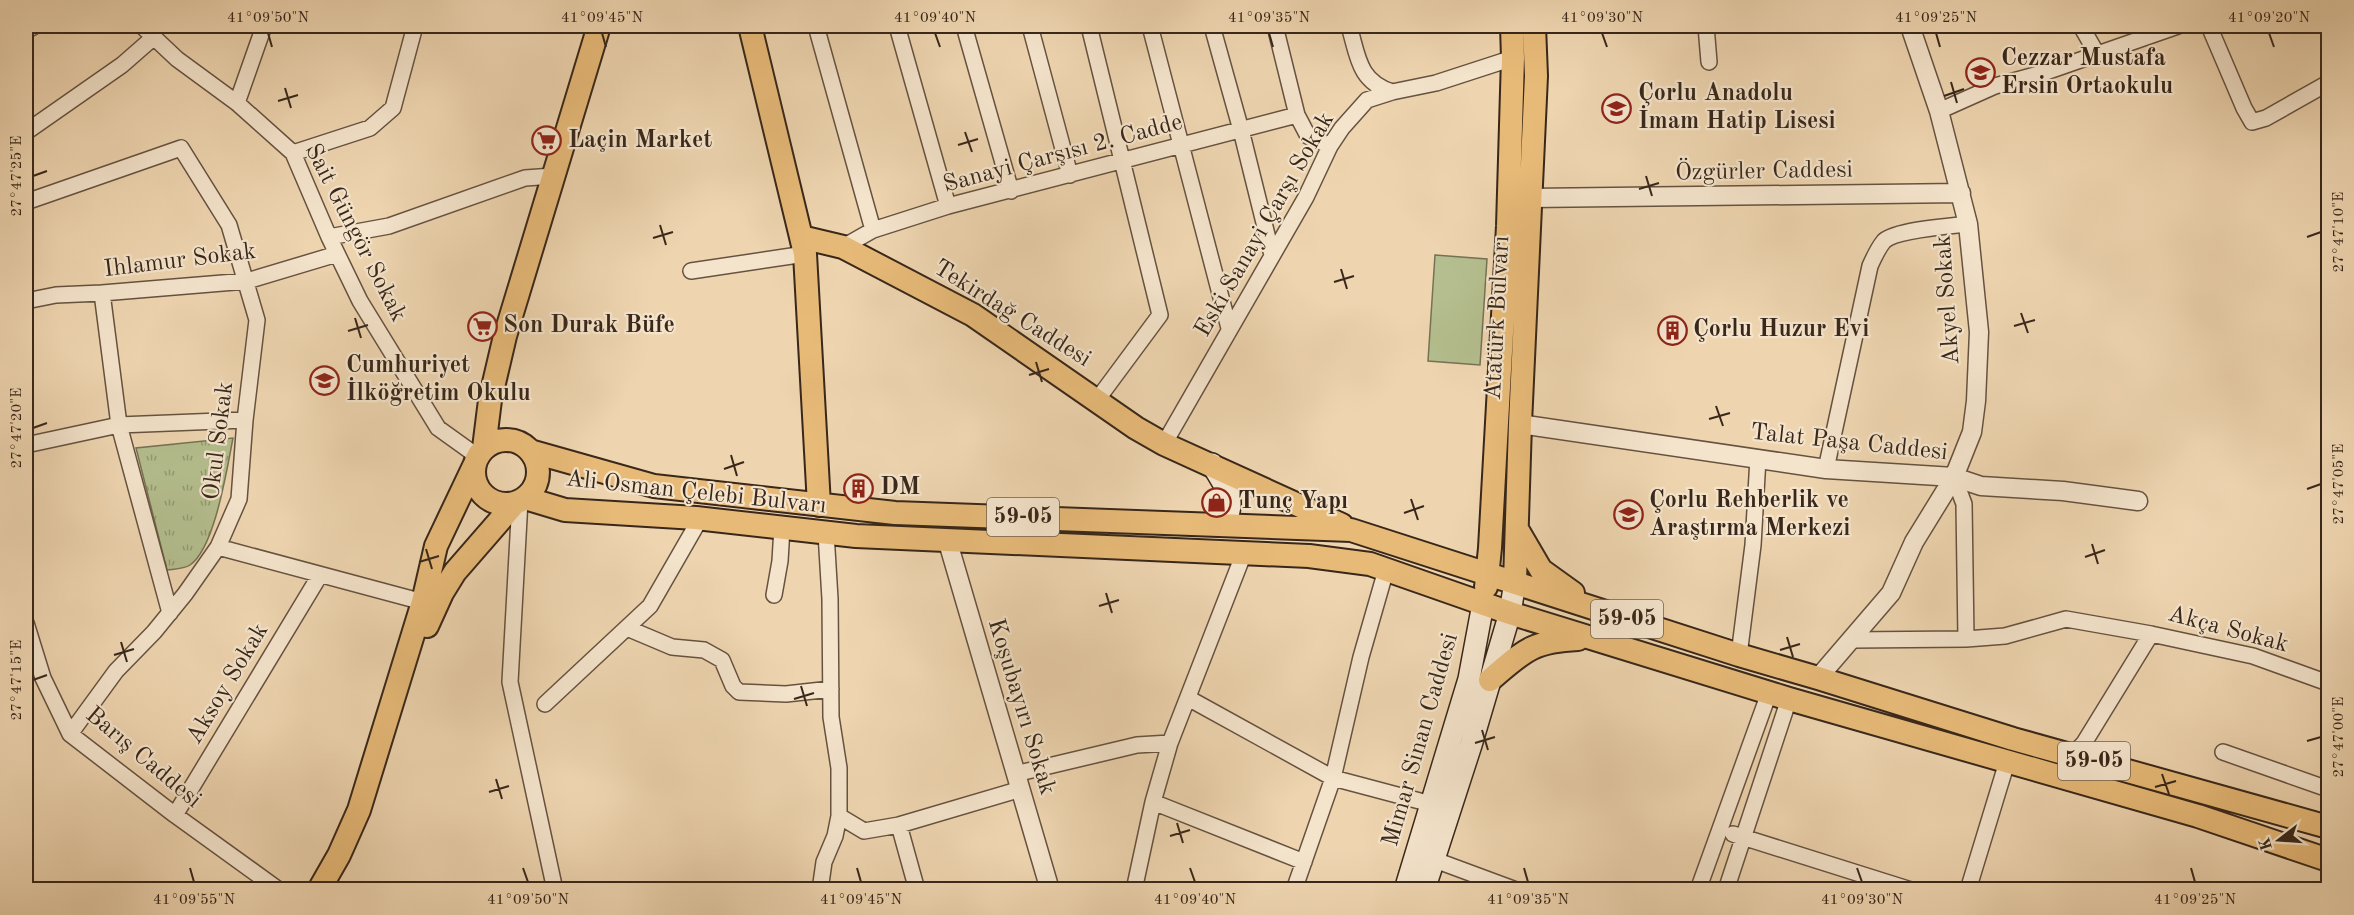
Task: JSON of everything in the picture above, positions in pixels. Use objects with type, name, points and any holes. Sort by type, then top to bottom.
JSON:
[{"type":"main road","points":[[520,500],[504,504],[494,502],[484,496],[477,487],[474,477],[505,336],[599,26]]},
{"type":"main road","points":[[750,26],[803,245],[819,505],[824,533]]},
{"type":"main road","name":"Atatürk Bulvarı","points":[[1483,604],[1488,574],[1508,226],[1512,26]]},
{"type":"main road","name":"Atatürk Bulvarı","points":[[1510,613],[1515,582],[1536,76],[1534,26]]},
{"type":"main road","name":"Tekirdağ Caddesi","points":[[803,245],[843,247],[973,315],[1136,428],[1164,444],[1212,464],[1351,530]]},
{"type":"main road","points":[[319,890],[339,855],[358,810],[423,602],[436,546],[478,457],[492,442],[502,440],[522,444],[530,451],[538,470],[533,490],[520,500],[455,572],[442,593],[393,701]]},
{"type":"main road","name":"Ali Osman Çelebi Bulvarı","points":[[530,451],[654,486],[895,513],[1351,530],[1739,656],[1818,678],[2013,739],[2328,827]]},
{"type":"main road","points":[[1212,464],[1232,501],[1230,514],[1222,524]]},
{"type":"main road","name":"Ali Osman Çelebi Bulvarı","points":[[520,500],[565,510],[700,519],[856,536],[1309,556],[1370,564],[1510,613],[1779,696],[2198,816],[2328,861]]},
{"type":"main road","points":[[1517,529],[1541,570],[1593,608]]},
{"type":"main road","points":[[1440,559],[1465,554],[1479,547],[1490,535]]},
{"type":"main road","name":"Mimar Sinan Caddesi","points":[[1405,890],[1469,679],[1483,604]]},
{"type":"main road","name":"Mimar Sinan Caddesi","points":[[1424,890],[1510,613]]},
{"type":"main road","points":[[1490,680],[1520,654],[1539,644],[1592,638]]},
{"type":"street","points":[[26,31],[34,26]]},
{"type":"street","name":"Sait Güngör Sokak","points":[[142,26],[177,59],[237,103],[293,153],[329,237],[360,301],[438,428],[478,457]]},
{"type":"street","points":[[237,103],[264,26]]},
{"type":"street","points":[[293,153],[370,128],[393,108],[415,26]]},
{"type":"street","points":[[816,26],[873,230]]},
{"type":"street","points":[[897,26],[948,206]]},
{"type":"street","points":[[964,26],[1011,191]]},
{"type":"street","points":[[1030,26],[1070,175]]},
{"type":"street","points":[[1089,26],[1160,315],[1097,400]]},
{"type":"street","points":[[1150,26],[1229,328]]},
{"type":"street","points":[[1212,26],[1272,255]]},
{"type":"street","points":[[1275,26],[1298,115],[1308,136],[1330,146]]},
{"type":"street","points":[[1349,26],[1359,61],[1367,77],[1377,87],[1392,92]]},
{"type":"street","points":[[1706,26],[1709,62]]},
{"type":"street","name":"Akyel Sokak","points":[[1818,678],[1891,593],[1914,542],[1954,477],[1972,432],[1976,401],[1979,332],[1968,224],[1939,111],[1910,26]]},
{"type":"street","points":[[2081,26],[2097,54]]},
{"type":"street","points":[[1939,111],[1995,86],[2046,72],[2178,26]]},
{"type":"street","points":[[2209,26],[2244,108],[2253,123],[2266,118],[2328,82]]},
{"type":"street","points":[[26,132],[122,65],[154,37]]},
{"type":"street","name":"Eski Sanayi Çarşı Sokak","points":[[1164,444],[1306,197],[1330,146],[1342,128],[1367,100],[1436,83],[1513,58]]},
{"type":"street","name":"Sanayi Çarşısı 2. Cadde","points":[[843,247],[873,230],[948,206],[1298,115]]},
{"type":"street","name":"Okul Sokak","points":[[26,202],[181,148],[230,225],[257,320],[245,420],[239,499],[218,547],[185,594],[116,671],[70,734]]},
{"type":"street","points":[[329,237],[388,226],[525,178],[553,176]]},
{"type":"street","name":"Özgürler Caddesi","points":[[1531,198],[1961,193]]},
{"type":"street","points":[[1826,469],[1870,266],[1876,252],[1886,239],[1919,230],[1968,224]]},
{"type":"street","points":[[691,271],[803,245]]},
{"type":"street","name":"Ihlamur Sokak","points":[[26,301],[56,295],[247,281],[337,254]]},
{"type":"street","points":[[102,293],[119,425],[170,612]]},
{"type":"street","points":[[26,445],[119,425],[245,420]]},
{"type":"street","name":"Talat Paşa Caddesi","points":[[1520,423],[1826,469],[1954,477],[1981,486],[2063,491],[2138,501]]},
{"type":"street","points":[[1739,656],[1753,544],[1758,459]]},
{"type":"street","points":[[1954,477],[1964,504],[1966,639]]},
{"type":"street","points":[[520,500],[510,682],[555,890]]},
{"type":"street","points":[[545,704],[650,606],[700,519]]},
{"type":"street","points":[[774,595],[780,561],[782,528]]},
{"type":"street","points":[[820,890],[825,862],[835,836],[839,816],[839,768],[831,717],[830,599],[824,533]]},
{"type":"street","name":"Koşubayırı Sokak","points":[[947,539],[1050,890]]},
{"type":"street","points":[[218,547],[423,602]]},
{"type":"street","points":[[1134,890],[1153,802],[1170,743],[1244,553]]},
{"type":"street","points":[[1294,890],[1333,778],[1361,657],[1386,570]]},
{"type":"street","name":"Aksoy Sokak","points":[[175,815],[320,575]]},
{"type":"street","name":"Akça Sokak","points":[[1851,640],[1966,639],[2005,636],[2066,618],[2253,656],[2328,683]]},
{"type":"street","name":"Barış Caddesi","points":[[26,623],[43,678],[70,734],[175,815],[279,890]]},
{"type":"street","points":[[627,628],[672,647],[705,650],[722,660],[733,686],[739,692],[786,694],[831,689]]},
{"type":"street","points":[[2073,754],[2084,743],[2151,634]]},
{"type":"street","points":[[1698,890],[1720,830],[1779,696]]},
{"type":"street","points":[[1726,890],[1743,837],[1779,696]]},
{"type":"street","points":[[1188,698],[1333,778],[1431,804]]},
{"type":"street","points":[[839,816],[864,831],[899,825],[1018,782],[1137,745],[1170,743]]},
{"type":"street","points":[[2223,752],[2328,789]]},
{"type":"street","points":[[1968,890],[2007,762]]},
{"type":"street","points":[[1153,802],[1304,862]]},
{"type":"street","points":[[899,825],[917,890]]},
{"type":"street","points":[[1720,830],[1911,890]]},
{"type":"street","points":[[1435,860],[1516,890]]},
{"type":"green space","points":[[1435,255],[1487,259],[1480,365],[1428,361]]},
{"type":"green space","points":[[233,438],[219,506],[199,556],[190,565],[167,570],[136,448]]},
{"type":"place","name":"Cezzar Mustafa Ersin Ortaokulu","points":[[1980,73]]},
{"type":"place","name":"Çorlu Anadolu İmam Hatip Lisesi","points":[[1617,108]]},
{"type":"place","name":"Laçin Market","points":[[547,141]]},
{"type":"place","name":"Son Durak Büfe","points":[[482,326]]},
{"type":"place","name":"Çorlu Huzur Evi","points":[[1672,330]]},
{"type":"place","name":"Cumhuriyet İlköğretim Okulu","points":[[325,380]]},
{"type":"place","name":"DM","points":[[859,488]]},
{"type":"place","name":"Tunç Yapı","points":[[1217,502]]},
{"type":"place","name":"Çorlu Rehberlik ve Araştırma Merkezi","points":[[1628,515]]}]
